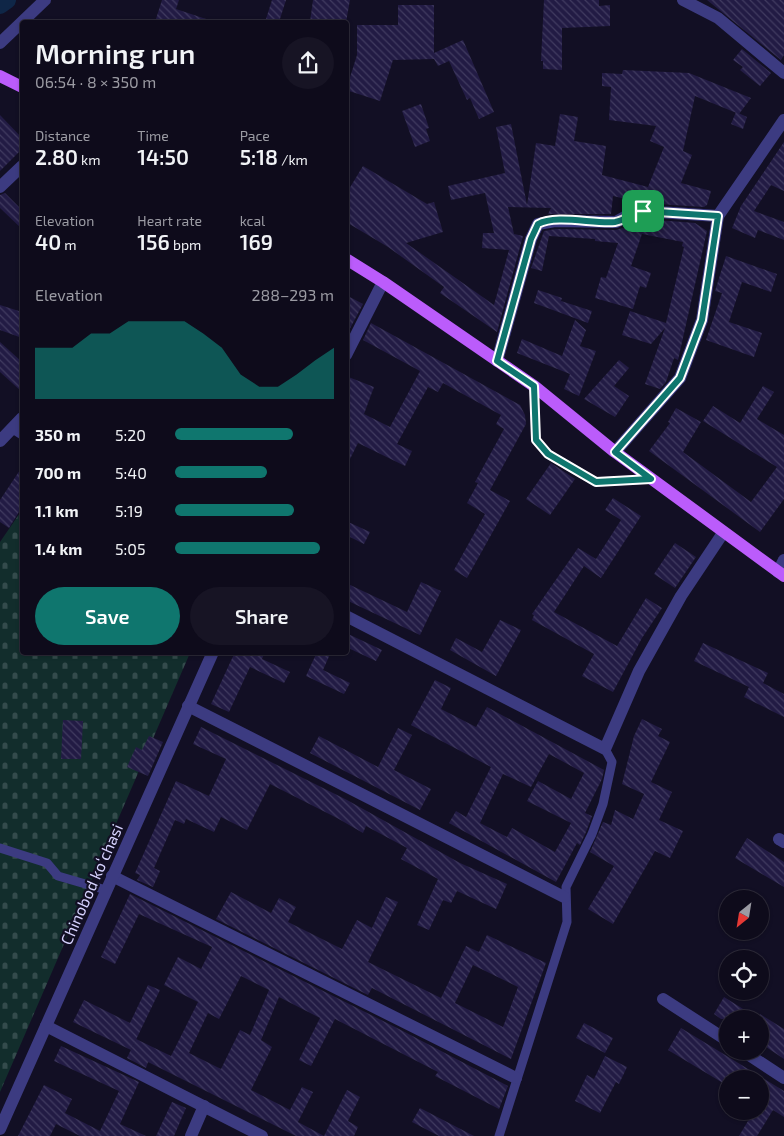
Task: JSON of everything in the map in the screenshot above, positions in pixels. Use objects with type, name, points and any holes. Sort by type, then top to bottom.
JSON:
[{"type":"main road","points":[[0,76],[20,86]]},
{"type":"main road","points":[[349,261],[534,386],[615,452],[781,574]]},
{"type":"street","points":[[25,20],[46,0]]},
{"type":"street","points":[[683,0],[718,18],[784,73]]},
{"type":"street","points":[[0,43],[20,24]]},
{"type":"street","points":[[615,452],[680,378],[702,320],[718,216],[784,120]]},
{"type":"street","points":[[0,187],[20,168]]},
{"type":"street","points":[[497,361],[531,239],[538,224],[555,221],[616,222],[630,214],[643,211],[718,216]]},
{"type":"street","points":[[349,349],[382,282]]},
{"type":"street","points":[[0,441],[20,420]]},
{"type":"street","points":[[349,618],[605,749],[639,671],[681,596],[723,533]]},
{"type":"street","points":[[781,574],[784,560]]},
{"type":"street","name":"Chinobod koʻchasi","points":[[0,1129],[212,655]]},
{"type":"street","points":[[188,706],[564,897]]},
{"type":"street","points":[[112,876],[516,1078]]},
{"type":"street","points":[[662,998],[719,1035]]},
{"type":"street","points":[[46,1026],[262,1136]]},
{"type":"street","points":[[757,1060],[784,1078]]},
{"type":"street","points":[[191,1136],[204,1106]]},
{"type":"lane","points":[[534,386],[536,440],[548,454],[596,482],[651,479]]},
{"type":"lane","points":[[11,428],[20,434]]},
{"type":"lane","points":[[499,1136],[567,922],[564,897],[566,887],[592,834],[603,804],[612,762],[605,749]]},
{"type":"lane","points":[[0,848],[47,863],[58,876],[106,890]]},
{"type":"green space","points":[[20,513],[20,655],[189,655],[0,1092],[0,542]]},
{"type":"building","points":[[162,0],[179,0],[176,9],[209,20],[156,20]]},
{"type":"building","points":[[272,0],[286,0],[280,20],[266,20]]},
{"type":"building","points":[[313,0],[350,0],[346,20],[310,20]]},
{"type":"building","points":[[544,0],[599,0],[599,6],[610,5],[610,26],[562,28],[562,70],[543,69],[543,61],[541,61]]},
{"type":"building","points":[[707,0],[784,0],[784,55],[781,60]]},
{"type":"building","points":[[398,5],[434,5],[434,53],[463,40],[494,112],[479,119],[470,98],[467,100],[449,61],[438,66],[434,59],[393,60],[380,101],[349,91],[349,80],[357,55],[357,25],[398,25]]},
{"type":"building","points":[[742,49],[771,73],[760,86],[740,70],[743,67],[733,60]]},
{"type":"building","points":[[623,70],[689,73],[751,98],[739,114],[695,96],[683,151],[692,155],[681,183],[711,191],[707,205],[704,207],[643,203],[613,196],[611,214],[548,214],[551,208],[508,207],[514,234],[523,236],[497,332],[440,293],[444,287],[388,247],[349,224],[349,189],[363,166],[427,204],[434,202],[443,232],[406,243],[494,305],[509,250],[482,248],[483,233],[494,233],[485,193],[451,200],[448,186],[505,173],[496,127],[511,124],[527,205],[536,143],[555,146],[560,114],[578,117],[574,141],[606,146],[602,175],[648,187],[664,147],[650,141],[656,126],[609,120],[611,87],[602,86],[602,73],[622,74]]},
{"type":"building","points":[[421,104],[429,128],[426,129],[430,141],[415,147],[402,111]]},
{"type":"building","points":[[736,112],[747,117],[743,129],[731,124]]},
{"type":"building","points":[[0,115],[20,136],[20,151],[0,171]]},
{"type":"building","points":[[784,142],[784,191],[771,185],[754,211],[784,222],[784,240],[758,230],[755,238],[732,228],[741,206]]},
{"type":"building","points":[[5,193],[20,208],[20,227],[0,208],[0,195]]},
{"type":"building","points":[[644,219],[695,223],[707,231],[678,360],[674,358],[666,382],[660,389],[645,384],[665,328],[651,344],[622,335],[630,311],[666,323],[684,247],[682,246],[683,242],[642,234],[631,266],[651,273],[646,288],[640,286],[633,309],[595,298],[601,277],[606,278],[618,243],[595,241],[595,239],[549,236],[542,271],[531,268],[544,231],[556,229],[616,230],[622,228],[635,231]]},
{"type":"building","points":[[726,256],[777,274],[771,292],[742,282],[729,322],[762,333],[754,357],[706,340],[722,293],[715,291]]},
{"type":"building","points":[[538,290],[562,298],[560,303],[561,301],[592,311],[588,323],[534,303]]},
{"type":"building","points":[[349,297],[363,304],[349,330]]},
{"type":"building","points":[[0,305],[20,311],[20,337],[0,330]]},
{"type":"building","points":[[575,320],[586,330],[580,346],[596,351],[579,396],[564,389],[570,374],[517,353],[522,339],[562,356]]},
{"type":"building","points":[[371,323],[520,405],[525,415],[526,424],[490,490],[510,501],[467,578],[454,570],[485,514],[467,503],[478,483],[475,482],[504,429],[496,424],[501,415],[443,383],[438,392],[428,387],[397,444],[412,451],[405,466],[358,443],[349,461],[349,377],[374,387],[364,414],[390,427],[420,371],[363,340]]},
{"type":"building","points":[[0,342],[20,360],[20,390],[0,372]]},
{"type":"building","points":[[619,360],[629,368],[614,386],[629,396],[615,417],[584,399]]},
{"type":"building","points":[[763,386],[774,392],[757,419],[784,435],[784,499],[760,532],[649,451],[670,423],[668,422],[676,408],[701,422],[683,452],[751,502],[777,467],[703,421],[713,406],[740,423]]},
{"type":"building","points":[[551,463],[575,479],[550,515],[526,499]]},
{"type":"building","points":[[20,470],[20,510],[9,528],[0,522],[0,500]]},
{"type":"building","points":[[613,498],[641,516],[601,578],[584,566],[554,612],[617,646],[646,598],[662,608],[642,638],[613,692],[582,676],[594,654],[532,620],[534,615],[532,614],[578,548],[596,559],[621,520],[605,510]]},
{"type":"building","points":[[349,522],[370,532],[364,544],[349,536]]},
{"type":"building","points":[[675,543],[696,557],[675,588],[654,574]]},
{"type":"building","points":[[421,582],[441,591],[420,635],[349,601],[349,584],[407,612]]},
{"type":"building","points":[[500,620],[521,630],[496,676],[450,650],[456,638],[482,652]]},
{"type":"building","points":[[349,634],[382,650],[376,661],[349,648]]},
{"type":"building","points":[[703,643],[768,673],[763,683],[784,694],[784,717],[744,697],[749,687],[694,661]]},
{"type":"building","points":[[234,655],[264,655],[262,659],[290,672],[284,683],[250,667],[229,712],[211,704]]},
{"type":"building","points":[[316,655],[330,655],[323,670],[350,683],[344,694],[306,676]]},
{"type":"building","points":[[435,680],[451,688],[441,709],[476,727],[487,707],[604,770],[602,779],[585,813],[592,816],[586,832],[580,845],[577,843],[556,882],[449,823],[456,811],[466,817],[491,767],[411,725]],"holes":[[[549,754],[584,773],[571,799],[538,781],[527,801],[571,823],[555,852],[512,828],[507,837],[480,823],[503,774],[531,787]]]},
{"type":"building","points":[[642,719],[662,729],[658,736],[670,742],[651,782],[672,792],[659,820],[683,831],[670,858],[655,851],[613,924],[588,909],[614,866],[590,852],[603,822],[611,825],[615,810],[633,819],[644,794],[622,784],[634,736]]},
{"type":"building","points":[[63,720],[83,721],[81,759],[61,759]]},
{"type":"building","points":[[201,727],[347,800],[460,863],[507,884],[496,909],[457,891],[451,903],[443,900],[429,930],[417,925],[438,879],[401,859],[407,848],[366,826],[363,833],[270,784],[247,830],[221,817],[214,832],[186,819],[184,824],[175,820],[154,868],[160,871],[153,887],[137,880],[140,875],[135,873],[176,781],[209,796],[226,759],[193,744]]},
{"type":"building","points":[[398,728],[412,735],[394,770],[431,789],[420,810],[310,753],[319,736],[378,767]]},
{"type":"building","points":[[149,736],[163,742],[148,776],[127,767],[136,747],[142,750]]},
{"type":"building","points":[[747,838],[784,862],[784,887],[735,858]]},
{"type":"building","points":[[231,892],[271,913],[279,898],[296,907],[288,922],[342,949],[357,920],[372,928],[386,897],[398,902],[368,962],[441,998],[466,946],[479,952],[487,935],[546,963],[511,1059],[372,988],[368,995],[216,919]],"holes":[[[473,965],[518,987],[503,1027],[455,1003]]]},
{"type":"building","points":[[130,894],[508,1086],[499,1109],[435,1076],[438,1072],[335,1019],[311,1066],[299,1060],[320,1018],[279,997],[261,1040],[272,1047],[251,1090],[290,1110],[302,1087],[313,1092],[298,1122],[324,1136],[296,1136],[148,1062],[146,1068],[127,1058],[136,1039],[171,1056],[198,1002],[164,985],[178,957],[201,969],[212,947],[139,914],[115,964],[101,957]],"holes":[[[241,976],[269,990],[250,1035],[240,1030],[221,1069],[189,1053],[208,1013],[219,1019]]]},
{"type":"building","points":[[148,985],[160,990],[131,1050],[73,1022],[84,1000],[130,1023]]},
{"type":"building","points":[[722,1000],[729,1000],[745,1010],[719,1010],[719,1018],[714,1014]]},
{"type":"building","points":[[769,1020],[784,1029],[784,1059],[769,1049]]},
{"type":"building","points":[[584,1023],[613,1038],[605,1053],[576,1038]]},
{"type":"building","points":[[681,1028],[719,1051],[719,1060],[733,1060],[750,1070],[719,1070],[719,1081],[668,1050]]},
{"type":"building","points":[[61,1046],[139,1082],[120,1124],[146,1136],[80,1136],[56,1124],[50,1136],[18,1136],[44,1085],[72,1099],[65,1113],[100,1131],[119,1091],[54,1061]]},
{"type":"building","points":[[605,1056],[627,1067],[619,1084],[616,1082],[600,1113],[575,1101],[587,1075],[594,1079]]},
{"type":"building","points":[[769,1082],[784,1091],[784,1117],[773,1110],[769,1116]]},
{"type":"building","points":[[347,1090],[360,1097],[348,1121],[358,1127],[354,1136],[324,1136]]},
{"type":"building","points":[[172,1102],[186,1108],[174,1136],[156,1136]]},
{"type":"building","points":[[420,1108],[474,1136],[439,1136],[412,1122]]},
{"type":"building","points":[[749,1120],[767,1120],[757,1136],[739,1136]]},
{"type":"waterway","points":[[0,5],[7,0]]},
{"type":"route","points":[[643,211],[718,216],[702,320],[680,378],[615,452],[651,479],[596,482],[572,470],[548,454],[536,440],[534,386],[497,361],[531,239],[534,229],[538,224],[542,221],[616,222],[630,214],[643,211]]}]
